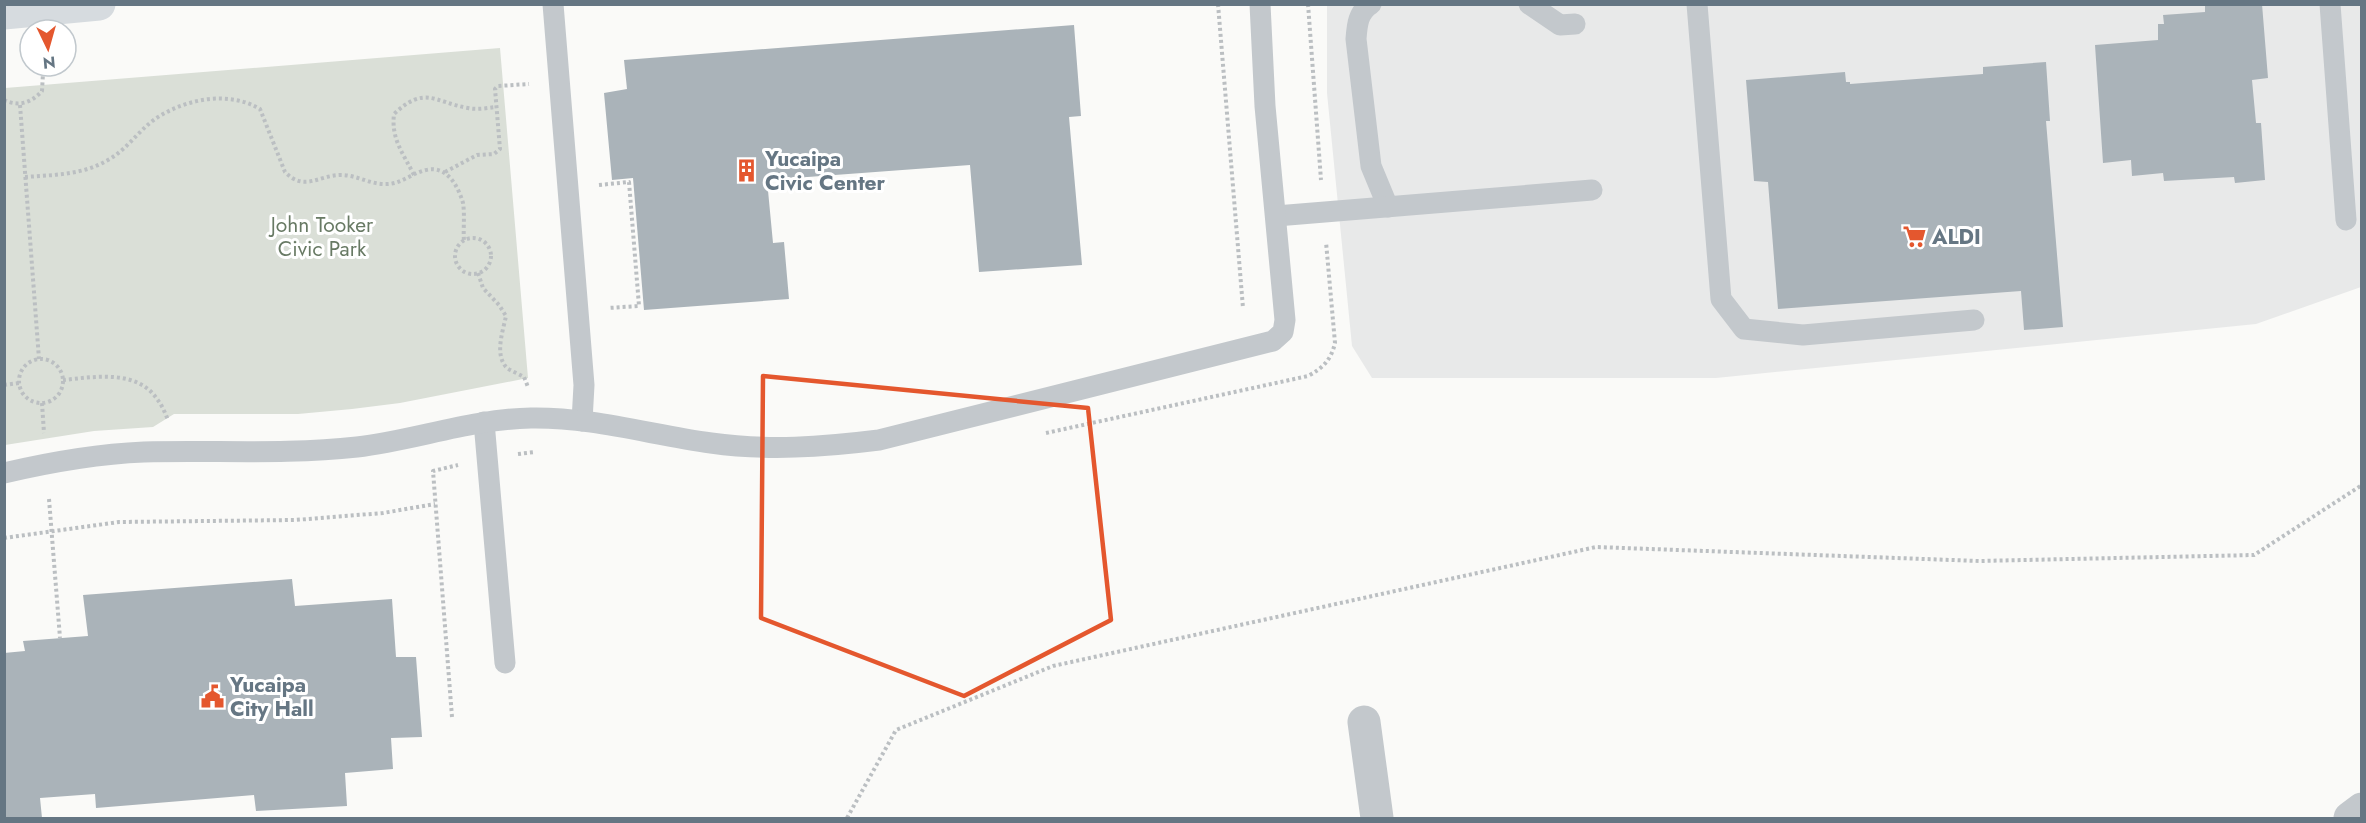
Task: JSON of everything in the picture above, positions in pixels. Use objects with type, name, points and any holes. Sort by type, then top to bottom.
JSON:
[{"type":"main road","points":[[4,13],[99,4]]},
{"type":"street","points":[[1364,722],[1377,819]]},
{"type":"street","points":[[2350,819],[2361,809]]},
{"type":"lane","points":[[553,4],[584,385],[582,421]]},
{"type":"lane","points":[[4,473],[65,459],[142,452],[303,451],[358,447],[484,422],[532,418],[582,421],[713,443],[781,448],[828,447],[879,440],[1273,341],[1283,332],[1285,320],[1265,106],[1260,4]]},
{"type":"lane","points":[[1371,4],[1357,22],[1356,39],[1371,166],[1388,207]]},
{"type":"lane","points":[[1530,4],[1560,26],[1575,24]]},
{"type":"lane","points":[[1697,4],[1721,299],[1744,329],[1803,335],[1974,320]]},
{"type":"lane","points":[[2330,4],[2346,220]]},
{"type":"lane","points":[[1276,216],[1592,190]]},
{"type":"lane","points":[[484,422],[505,663]]},
{"type":"path","points":[[1218,4],[1243,308]]},
{"type":"path","points":[[4,100],[20,105],[32,100],[42,91],[43,78]]},
{"type":"path","points":[[445,172],[477,155],[494,154],[500,149],[495,89],[498,86],[531,84],[534,80]]},
{"type":"path","points":[[414,175],[394,136],[394,114],[405,104],[417,98],[431,97],[467,108],[496,107]]},
{"type":"path","points":[[25,177],[83,171],[104,163],[119,153],[154,120],[173,109],[210,99],[236,99],[260,109],[285,172],[293,180],[304,182],[341,175],[389,184],[426,170],[438,169],[445,172],[452,180],[463,205],[464,241]]},
{"type":"path","points":[[20,105],[39,359]]},
{"type":"path","points":[[597,173],[598,185],[629,182],[639,306],[606,308],[607,319]]},
{"type":"path","points":[[470,238],[482,240],[490,249],[488,266],[478,273],[467,273],[456,261],[457,249],[470,238]]},
{"type":"path","points":[[478,273],[483,288],[506,316],[500,347],[502,359],[507,368],[524,376],[529,388],[519,389]]},
{"type":"path","points":[[39,359],[52,362],[62,373],[63,380],[60,393],[42,404],[29,400],[18,383],[19,376],[26,365],[39,359]]},
{"type":"path","points":[[63,380],[99,377],[124,378],[143,384],[157,397],[169,421],[173,423]]},
{"type":"path","points":[[4,385],[18,383]]},
{"type":"path","points":[[42,404],[44,436]]},
{"type":"path","points":[[452,717],[433,471],[488,459],[536,452]]},
{"type":"path","points":[[847,819],[896,730],[1064,663],[1596,547],[1979,561],[2254,555],[2361,485]]},
{"type":"path","points":[[48,499],[60,638]]},
{"type":"path","points":[[4,538],[131,521],[342,517],[435,504]]},
{"type":"highlighted area","points":[[763,376],[1088,408],[1111,620],[964,696],[761,618]]},
{"type":"shaded area","points":[[1327,5],[2361,5],[2361,287],[2256,324],[1716,378],[1372,378],[1352,346],[1327,93]]},
{"type":"green space","name":"John Tooker Civic Park","points":[[500,48],[528,378],[400,403],[352,409],[298,414],[174,414],[153,427],[94,431],[5,445],[5,88]]},
{"type":"building","points":[[2262,4],[2268,78],[2252,80],[2256,123],[2261,123],[2265,180],[2235,183],[2234,177],[2164,181],[2163,173],[2132,176],[2131,160],[2103,163],[2095,45],[2158,40],[2158,24],[2164,24],[2163,15],[2205,12],[2205,6]]},
{"type":"building","name":"Yucaipa Civic Center","points":[[1074,25],[1081,116],[1069,117],[1082,265],[979,272],[970,165],[767,180],[773,243],[784,242],[789,299],[644,310],[633,178],[612,180],[604,93],[627,89],[624,60]]},
{"type":"building","name":"ALDI","points":[[2046,62],[2050,121],[2046,121],[2063,327],[2024,330],[2021,291],[1778,309],[1768,182],[1754,181],[1746,80],[1845,72],[1846,82],[1850,84],[1983,74],[1983,67]]},
{"type":"building","name":"Yucaipa City Hall","points":[[292,579],[295,606],[392,599],[396,657],[416,657],[422,737],[391,738],[393,769],[345,773],[347,806],[256,811],[254,795],[96,808],[95,794],[40,798],[42,818],[4,818],[4,653],[25,651],[23,641],[88,636],[83,595]]},
{"type":"place","name":"Yucaipa Civic Center","points":[[747,171]]},
{"type":"place","name":"ALDI","points":[[1914,237]]},
{"type":"place","name":"Yucaipa City Hall","points":[[212,697]]}]
